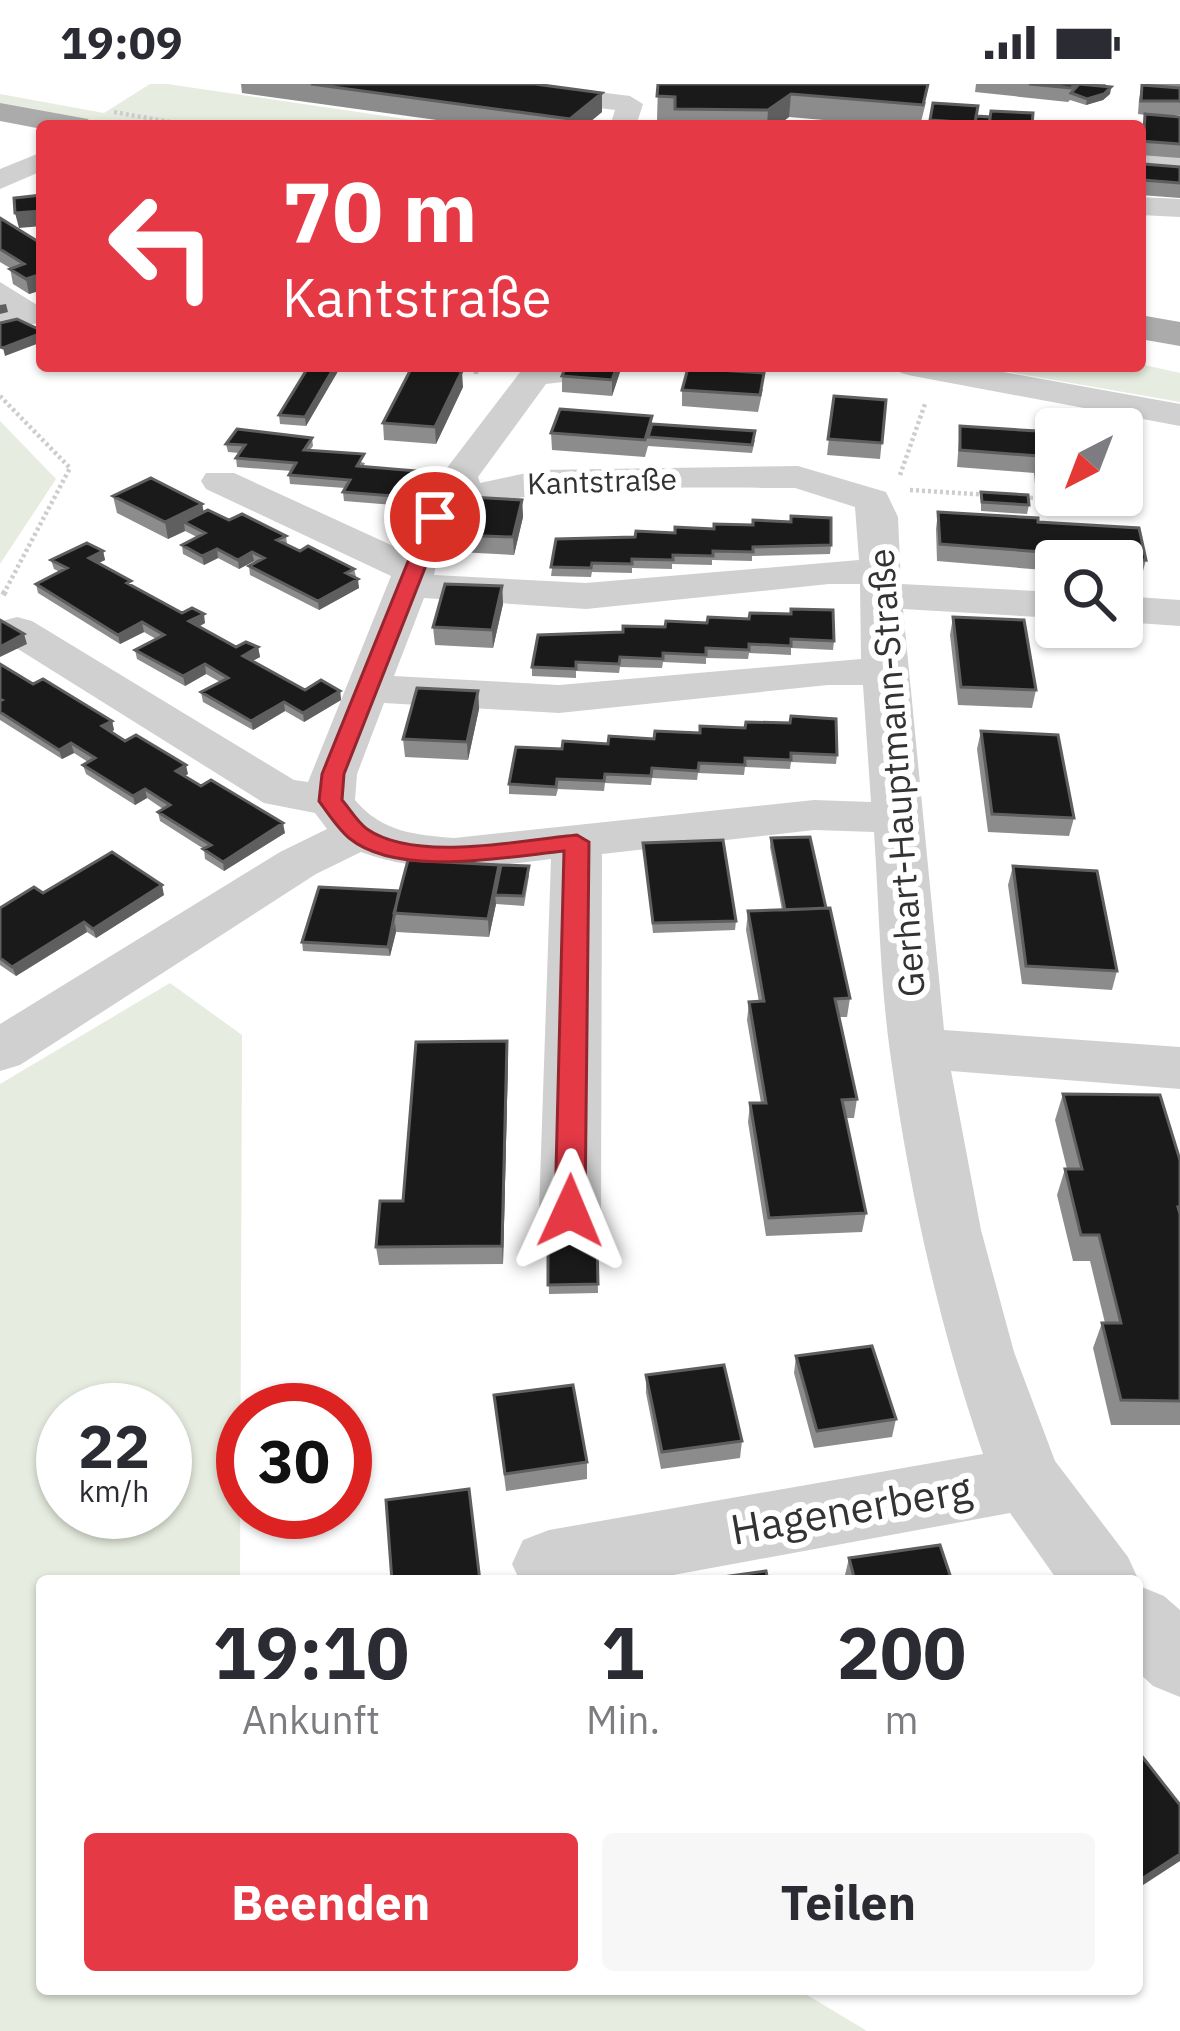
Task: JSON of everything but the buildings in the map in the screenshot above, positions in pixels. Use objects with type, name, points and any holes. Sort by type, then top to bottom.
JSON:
[{"type":"main road","points":[[0,112],[44,120]]},
{"type":"main road","points":[[1146,328],[1180,334]]},
{"type":"street","points":[[475,84],[629,105]]},
{"type":"street","points":[[1146,160],[1180,163]]},
{"type":"street","points":[[0,180],[36,163]]},
{"type":"street","points":[[0,190],[36,193]]},
{"type":"street","points":[[1146,206],[1180,208]]},
{"type":"street","points":[[0,292],[30,314],[0,322]]},
{"type":"street","points":[[946,372],[1180,415]]},
{"type":"street","points":[[345,818],[333,774],[435,517],[464,498],[460,477],[536,374],[567,373]]},
{"type":"street","name":"Kantstraße","points":[[464,498],[541,482],[798,477],[880,494]]},
{"type":"street","points":[[220,481],[414,579],[586,596],[829,572],[1035,602]]},
{"type":"street","name":"Gerhart-Hauptmann-Straße","points":[[880,494],[884,673],[918,1048],[950,1229],[981,1352],[1026,1478]]},
{"type":"street","points":[[1143,610],[1180,613]]},
{"type":"street","points":[[17,630],[281,793],[345,818],[400,850],[454,854],[814,815],[896,818]]},
{"type":"street","points":[[366,688],[559,699],[827,672],[884,673]]},
{"type":"street","points":[[0,1051],[298,863],[345,818]]},
{"type":"street","points":[[570,1211],[577,842]]},
{"type":"street","name":"Gerhart-Hauptmann-Straße","points":[[918,1048],[1180,1068]]},
{"type":"street","points":[[1026,1478],[1098,1575]]},
{"type":"street","name":"Hagenerberg","points":[[549,1564],[1026,1478]]},
{"type":"street","points":[[1143,1627],[1180,1660]]},
{"type":"path","points":[[880,494],[897,481],[929,372]]},
{"type":"path","points":[[0,396],[70,468],[3,595],[17,630]]},
{"type":"path","points":[[880,494],[1035,500]]},
{"type":"shaded area","points":[[150,84],[167,84],[412,120],[89,120],[0,104],[0,94],[104,113]]},
{"type":"shaded area","points":[[1146,365],[1180,373],[1180,402],[1009,372],[1146,372]]},
{"type":"shaded area","points":[[0,421],[56,479],[0,564]]},
{"type":"shaded area","points":[[170,983],[242,1035],[241,1383],[216,1383],[216,1539],[240,1539],[240,1575],[36,1575],[36,1995],[807,1995],[867,2031],[0,2031],[0,1084]]},
{"type":"route","points":[[435,517],[412,586],[333,774],[331,801],[358,834],[400,850],[454,854],[577,842],[570,1211]]}]
